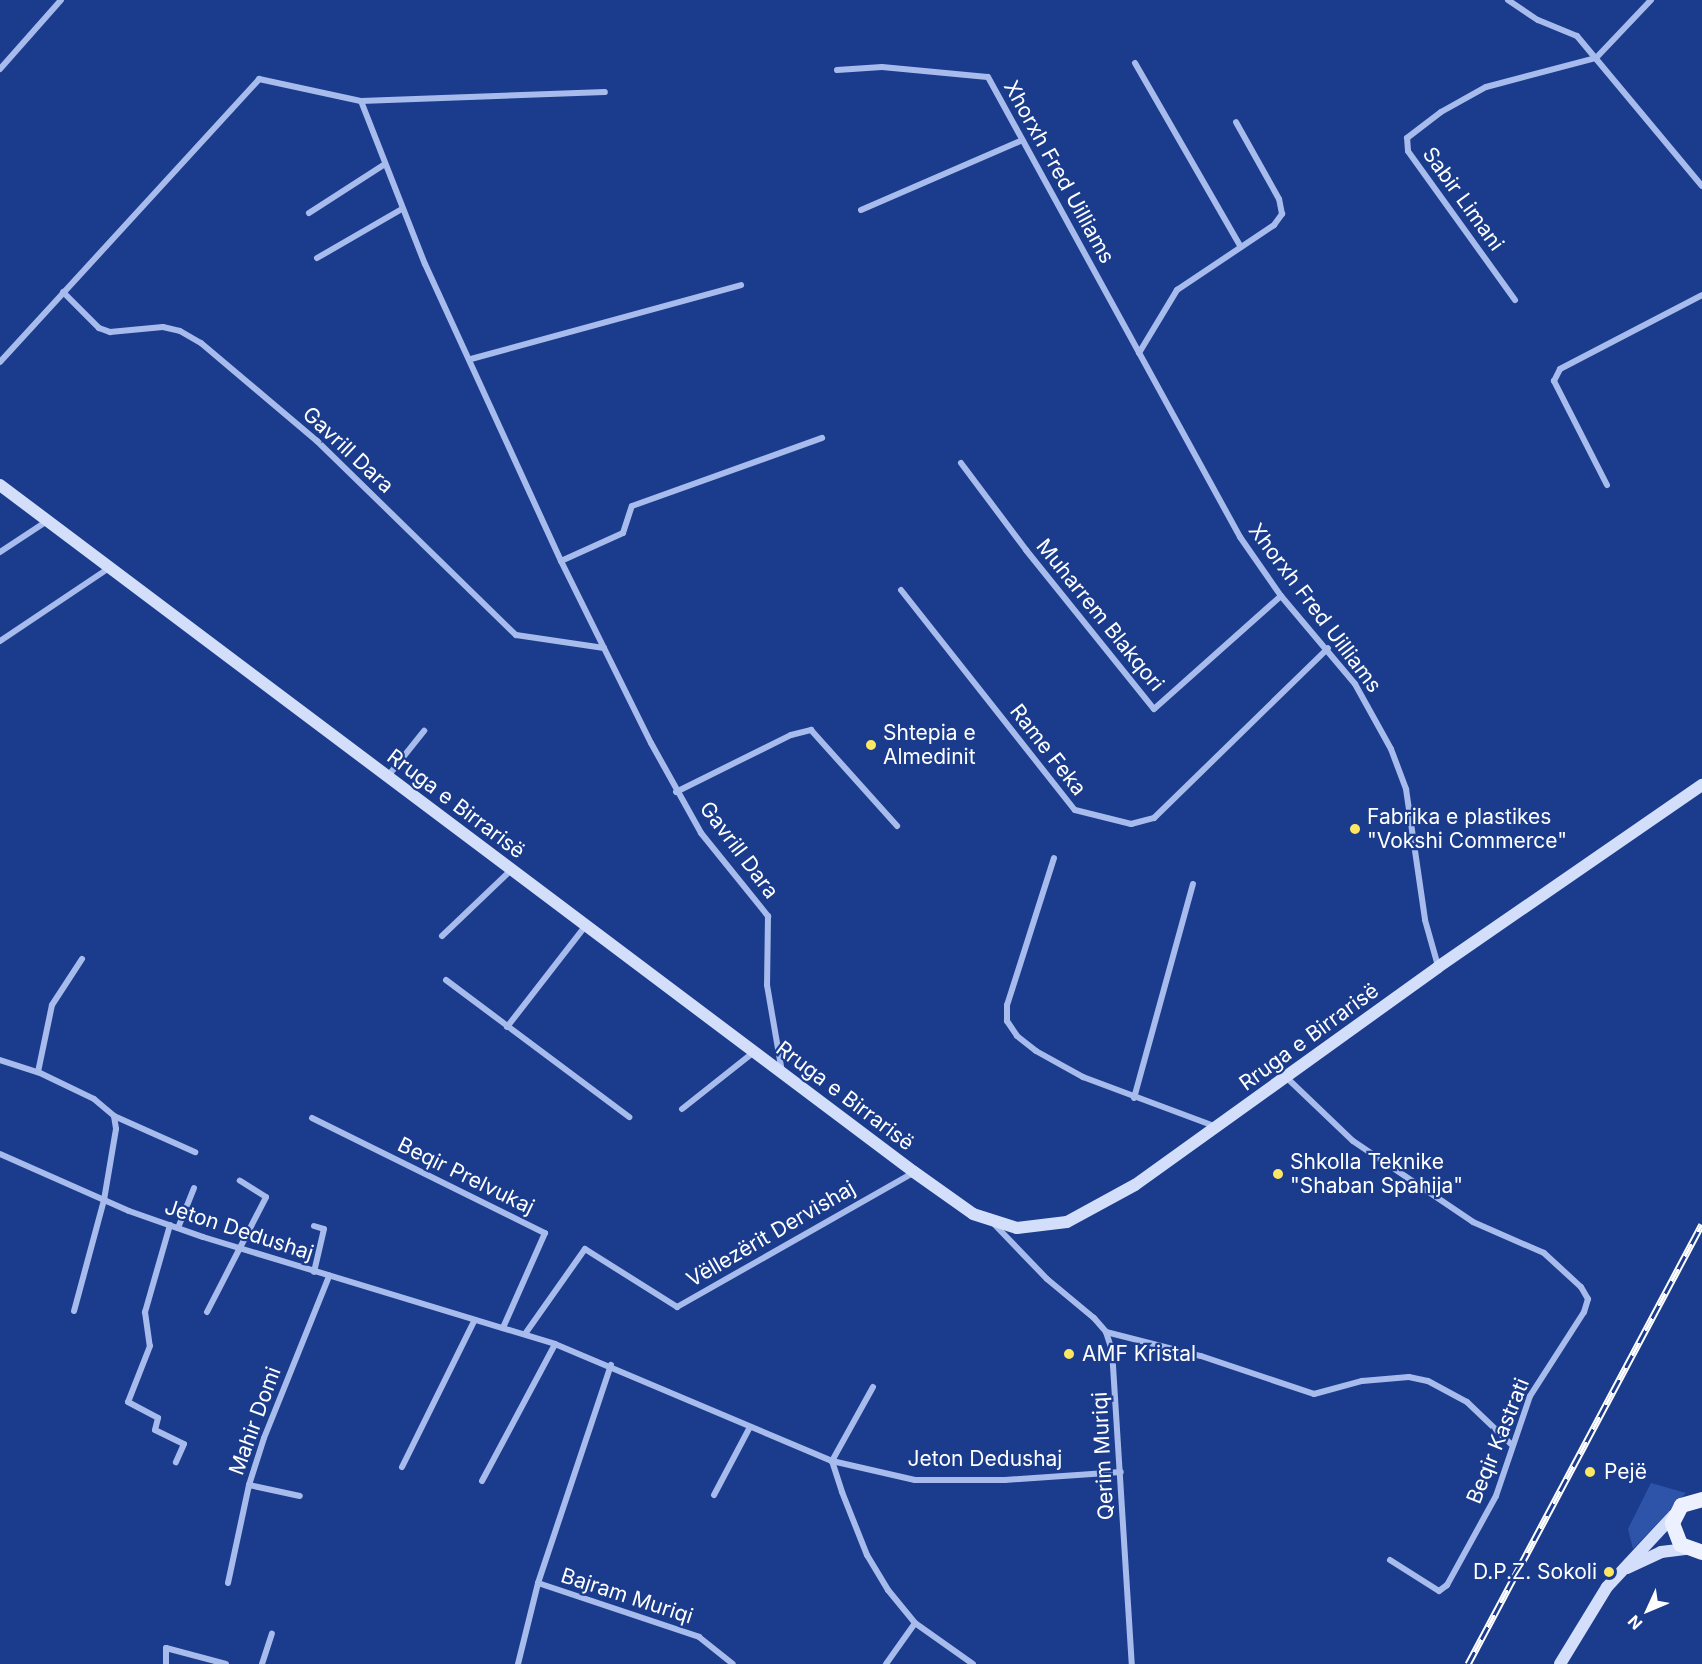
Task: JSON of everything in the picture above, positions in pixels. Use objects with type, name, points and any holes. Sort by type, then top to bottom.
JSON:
[{"type":"main road","points":[[1696,1552],[1673,1531],[1674,1515],[1681,1505],[1700,1497]]},
{"type":"street","points":[[0,69],[61,0]]},
{"type":"street","points":[[1509,0],[1538,20],[1577,36],[1702,186]]},
{"type":"street","points":[[1596,58],[1651,0]]},
{"type":"street","name":"Sabir Limani","points":[[1515,300],[1408,151],[1407,138],[1441,112],[1486,87],[1596,58]]},
{"type":"street","points":[[1135,63],[1241,247]]},
{"type":"street","name":"Xhorxh Fred Uilliams","points":[[837,70],[882,68],[988,77],[1240,537],[1281,596],[1328,648],[1355,684],[1380,729],[1406,789],[1425,920],[1438,967]]},
{"type":"street","points":[[0,362],[259,79],[361,101],[605,92]]},
{"type":"street","name":"Gavrill Dara","points":[[361,101],[402,208],[561,561],[604,648],[676,792],[701,833],[768,916],[767,985],[782,1072]]},
{"type":"street","points":[[1139,353],[1177,291],[1274,225],[1282,214],[1279,199],[1236,122]]},
{"type":"street","points":[[861,210],[1023,140]]},
{"type":"street","points":[[309,213],[385,164]]},
{"type":"street","points":[[317,258],[402,208]]},
{"type":"street","points":[[471,359],[741,285]]},
{"type":"street","name":"Gavrill Dara","points":[[63,292],[99,328],[110,332],[162,327],[180,331],[201,343],[317,441],[516,635],[604,648]]},
{"type":"street","points":[[1607,485],[1554,381],[1560,369],[1702,295]]},
{"type":"street","points":[[561,561],[623,533],[632,506],[822,438]]},
{"type":"street","name":"Muharrem Blakqori","points":[[961,463],[1026,550],[1154,709],[1281,596]]},
{"type":"street","name":"Rruga e Birrarisë","points":[[0,485],[914,1172],[973,1214],[994,1223],[1042,1227],[1085,1215],[1217,1128],[1438,967],[1702,785]]},
{"type":"street","points":[[0,552],[48,520]]},
{"type":"street","points":[[0,641],[111,567]]},
{"type":"street","name":"Rame Feka","points":[[901,590],[1075,810],[1131,824],[1154,818],[1328,648]]},
{"type":"street","name":"Gavrill Dara","points":[[676,792],[790,735],[811,730],[897,826]]},
{"type":"street","points":[[387,777],[424,731]]},
{"type":"street","points":[[1054,858],[1007,1005],[1007,1021],[1017,1036],[1036,1051],[1083,1077],[1217,1128]]},
{"type":"street","points":[[442,936],[512,869]]},
{"type":"street","points":[[1134,1098],[1193,884]]},
{"type":"street","points":[[507,1027],[586,925]]},
{"type":"street","points":[[38,1072],[55,999],[82,959]]},
{"type":"street","points":[[446,980],[629,1117]]},
{"type":"street","points":[[682,1109],[755,1052]]},
{"type":"street","points":[[0,1060],[38,1072],[94,1099],[114,1116],[195,1152]]},
{"type":"street","name":"Beqir Kastrati","points":[[1287,1078],[1353,1140],[1417,1186],[1473,1222],[1544,1253],[1581,1287],[1588,1299],[1584,1312],[1530,1396],[1511,1444],[1496,1496],[1447,1585],[1439,1591],[1390,1560]]},
{"type":"street","points":[[74,1311],[104,1200],[116,1129],[114,1116]]},
{"type":"street","name":"Beqir Prelvukaj","points":[[312,1118],[545,1233],[503,1328]]},
{"type":"street","name":"Jeton Dedushaj","points":[[0,1154],[170,1226],[555,1344],[610,1365],[748,1429],[832,1461],[915,1480],[1005,1480],[1121,1472]]},
{"type":"street","name":"Vëllezërit Dervishaj","points":[[525,1334],[585,1249],[677,1307],[914,1172]]},
{"type":"street","points":[[207,1312],[266,1197],[240,1181]]},
{"type":"street","points":[[178,1228],[194,1188]]},
{"type":"street","points":[[994,1223],[1047,1279],[1106,1332],[1201,1356],[1314,1394],[1362,1381],[1409,1377],[1428,1381],[1467,1402],[1511,1444]]},
{"type":"street","points":[[170,1226],[145,1312],[150,1346],[128,1402],[158,1418],[155,1430],[184,1444],[176,1462]]},
{"type":"street","points":[[314,1226],[324,1229],[314,1272]]},
{"type":"street","name":"Mahir Domi","points":[[228,1583],[249,1485],[288,1374],[329,1276]]},
{"type":"street","points":[[402,1467],[474,1320]]},
{"type":"street","name":"Qerim Muriqi","points":[[1106,1332],[1114,1366],[1132,1664]]},
{"type":"street","points":[[482,1481],[555,1344]]},
{"type":"street","name":"Bajram Muriqi","points":[[518,1664],[538,1583],[610,1365]]},
{"type":"street","points":[[873,1388],[832,1461],[867,1555],[915,1623],[973,1664]]},
{"type":"street","points":[[714,1495],[748,1429]]},
{"type":"street","points":[[249,1485],[300,1496]]},
{"type":"street","points":[[1560,1664],[1607,1587],[1674,1515]]},
{"type":"street","points":[[1623,1569],[1661,1552],[1696,1552]]},
{"type":"street","name":"Bajram Muriqi","points":[[538,1583],[699,1637],[733,1664]]},
{"type":"street","points":[[886,1664],[915,1623]]},
{"type":"street","points":[[262,1664],[272,1634]]},
{"type":"street","points":[[166,1664],[166,1648],[226,1664]]},
{"type":"shaded area","points":[[1651,1483],[1686,1493],[1633,1549],[1628,1529]]},
{"type":"railway","points":[[1468,1664],[1702,1224]]},
{"type":"place","name":"Shtepia e Almedinit","points":[[871,745]]},
{"type":"place","name":"Fabrika e plastikes \"Vokshi Commerce\"","points":[[1355,829]]},
{"type":"place","name":"Shkolla Teknike \"Shaban Spahija\"","points":[[1278,1174]]},
{"type":"place","name":"AMF Kristal","points":[[1069,1354]]},
{"type":"place","name":"Pejë","points":[[1590,1472]]},
{"type":"place","name":"D.P.Z. Sokoli","points":[[1609,1572]]}]
